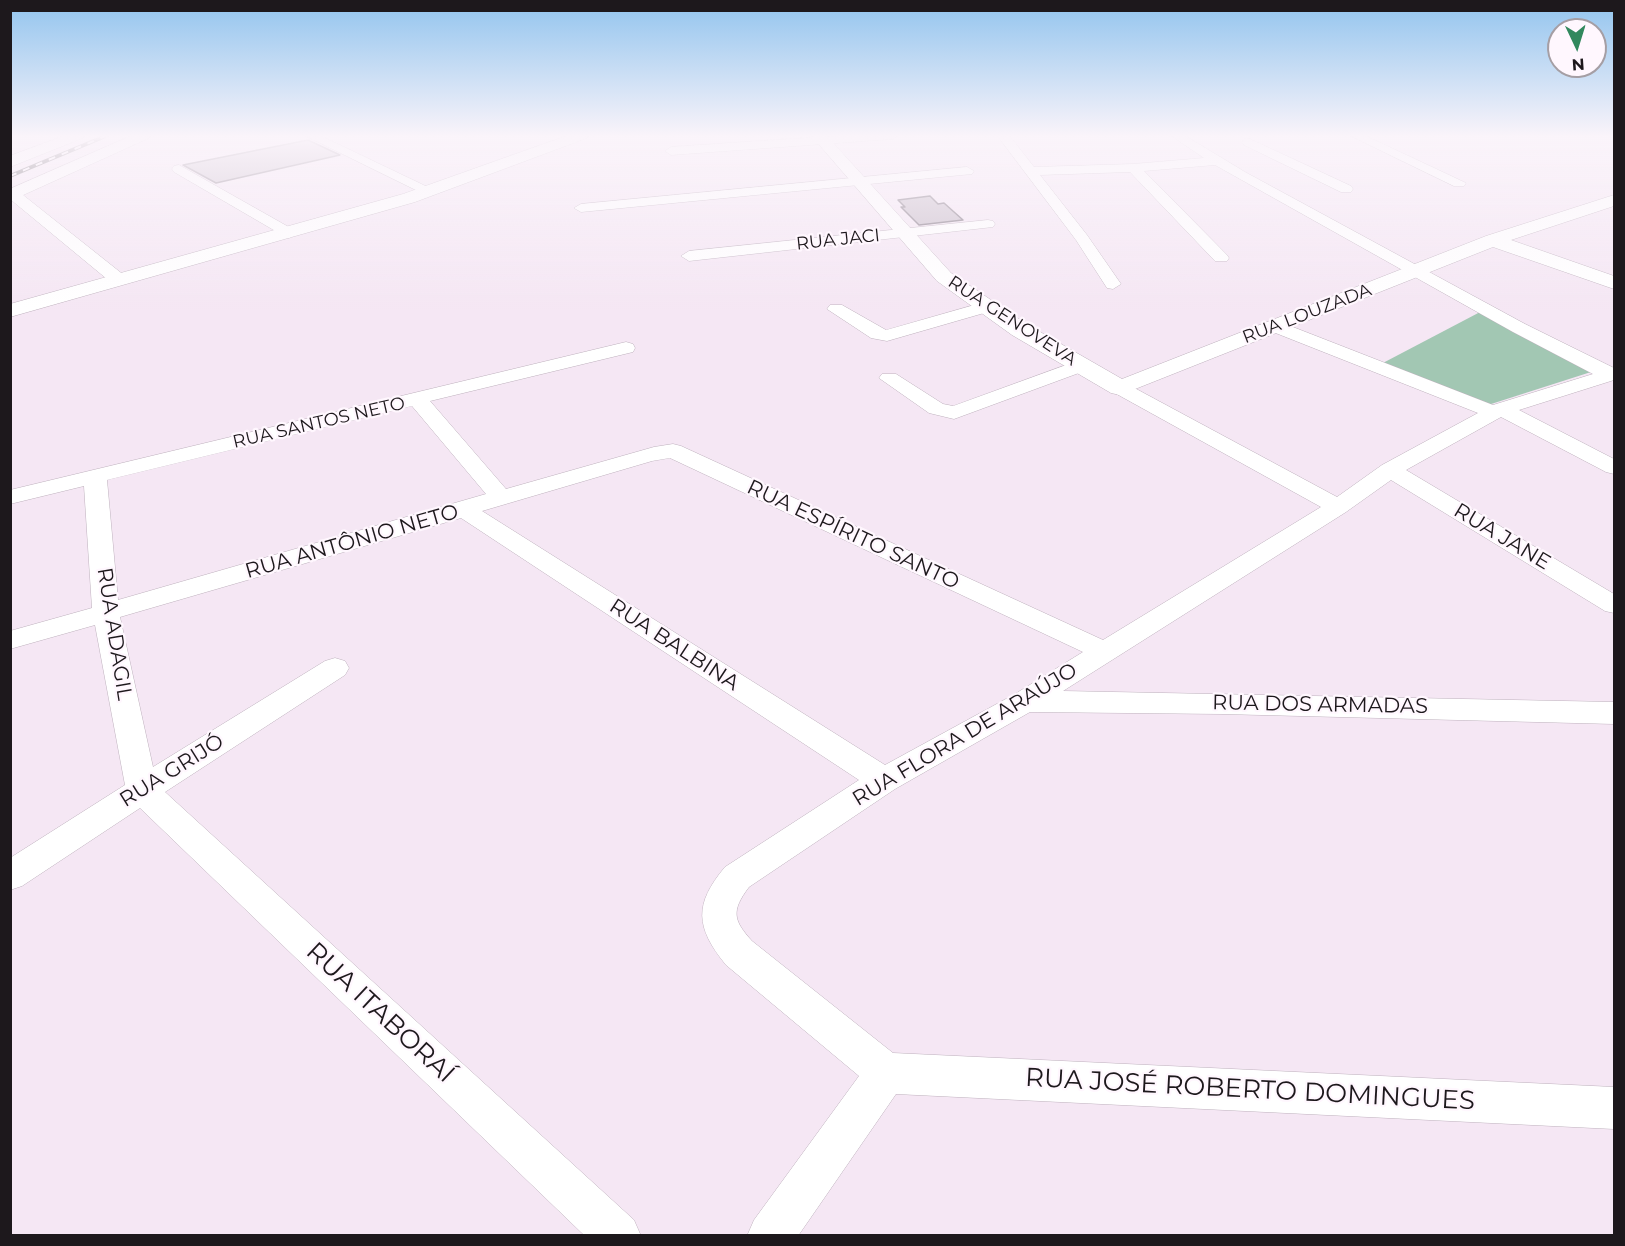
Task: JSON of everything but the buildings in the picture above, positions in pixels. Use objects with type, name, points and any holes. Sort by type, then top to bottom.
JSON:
[{"type":"street","points":[[221,193],[289,233]]},
{"type":"street","points":[[10,311],[422,193]]},
{"type":"street","points":[[581,208],[735,193]]},
{"type":"street","name":"RUA GENOVEVA","points":[[871,193],[944,277],[985,307],[1120,388]]},
{"type":"street","points":[[1049,193],[1113,284]]},
{"type":"street","points":[[1158,193],[1221,258]]},
{"type":"street","points":[[1274,193],[1416,272],[1612,374]]},
{"type":"street","points":[[12,195],[119,280]]},
{"type":"street","name":"RUA LOUZADA","points":[[1120,388],[1493,240],[1614,200]]},
{"type":"street","name":"RUA JACI","points":[[689,256],[988,224]]},
{"type":"street","points":[[1493,240],[1614,283]]},
{"type":"street","points":[[836,309],[877,334],[886,336],[985,307]]},
{"type":"street","points":[[1274,326],[1497,410],[1614,467]]},
{"type":"street","name":"RUA SANTOS NETO","points":[[10,497],[626,348]]},
{"type":"street","points":[[890,378],[936,408],[954,413],[1080,366]]},
{"type":"street","name":"RUA FLORA DE ARAÚJO","points":[[886,1074],[739,953],[725,938],[719,927],[718,912],[726,890],[738,877],[884,780],[1025,700],[1338,507],[1390,470],[1497,410],[1612,374]]},
{"type":"street","points":[[1120,388],[1338,507]]},
{"type":"street","points":[[418,400],[500,496]]},
{"type":"street","name":"RUA ESPÍRITO SANTO","points":[[598,471],[657,453],[673,451],[1104,651]]},
{"type":"street","name":"RUA JANE","points":[[1390,470],[1614,605]]},
{"type":"street","name":"RUA ANTÔNIO NETO","points":[[10,640],[464,510],[500,496],[598,471]]},
{"type":"street","name":"RUA ADAGIL","points":[[95,476],[106,612],[142,790]]},
{"type":"street","name":"RUA BALBINA","points":[[464,510],[884,780]]},
{"type":"street","name":"RUA GRIJÓ","points":[[10,876],[335,668]]},
{"type":"street","name":"RUA DOS ARMADAS","points":[[1025,700],[1614,713]]},
{"type":"street","name":"RUA ITABORAÍ","points":[[142,790],[618,1236]]},
{"type":"street","points":[[770,1236],[886,1074]]},
{"type":"street","name":"RUA JOSÉ ROBERTO DOMINGUES","points":[[886,1074],[1614,1107]]},
{"type":"green space","points":[[1482,311],[1591,372],[1488,405],[1381,364]]}]
